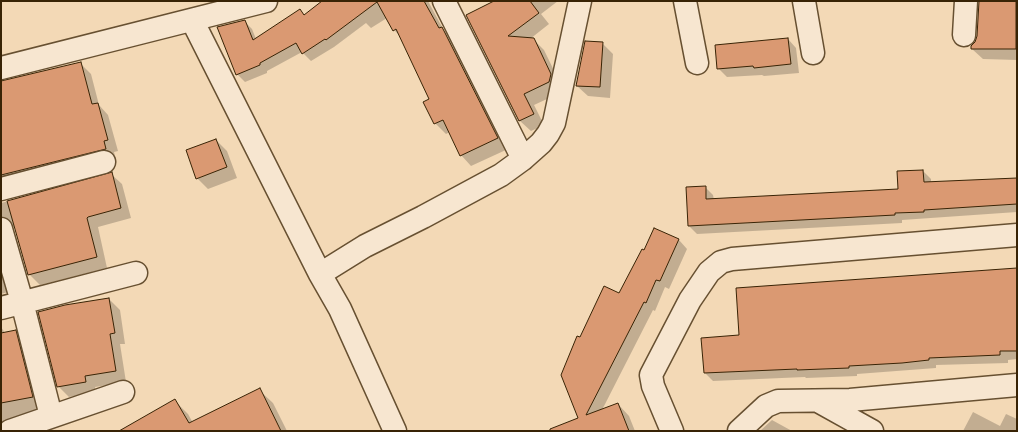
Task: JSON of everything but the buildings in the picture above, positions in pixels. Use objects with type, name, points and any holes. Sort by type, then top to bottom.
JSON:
[{"type":"street","points":[[1,68],[266,1]]},
{"type":"street","points":[[444,1],[523,159]]},
{"type":"street","points":[[320,274],[365,246],[501,175],[523,159],[548,134],[554,123],[580,1]]},
{"type":"street","points":[[685,1],[698,63]]},
{"type":"street","points":[[804,1],[813,53]]},
{"type":"street","points":[[964,35],[966,1]]},
{"type":"street","points":[[192,20],[320,274],[340,309],[395,431]]},
{"type":"street","points":[[1,189],[104,162]]},
{"type":"street","points":[[1,229],[12,305],[51,416]]},
{"type":"street","points":[[672,431],[653,386],[651,375],[690,300],[709,272],[721,262],[732,259],[1017,235]]},
{"type":"street","points":[[12,305],[136,273]]},
{"type":"street","points":[[739,431],[766,406],[778,401],[850,400],[1017,384]]},
{"type":"street","points":[[10,431],[122,392]]},
{"type":"street","points":[[817,400],[872,431]]}]
